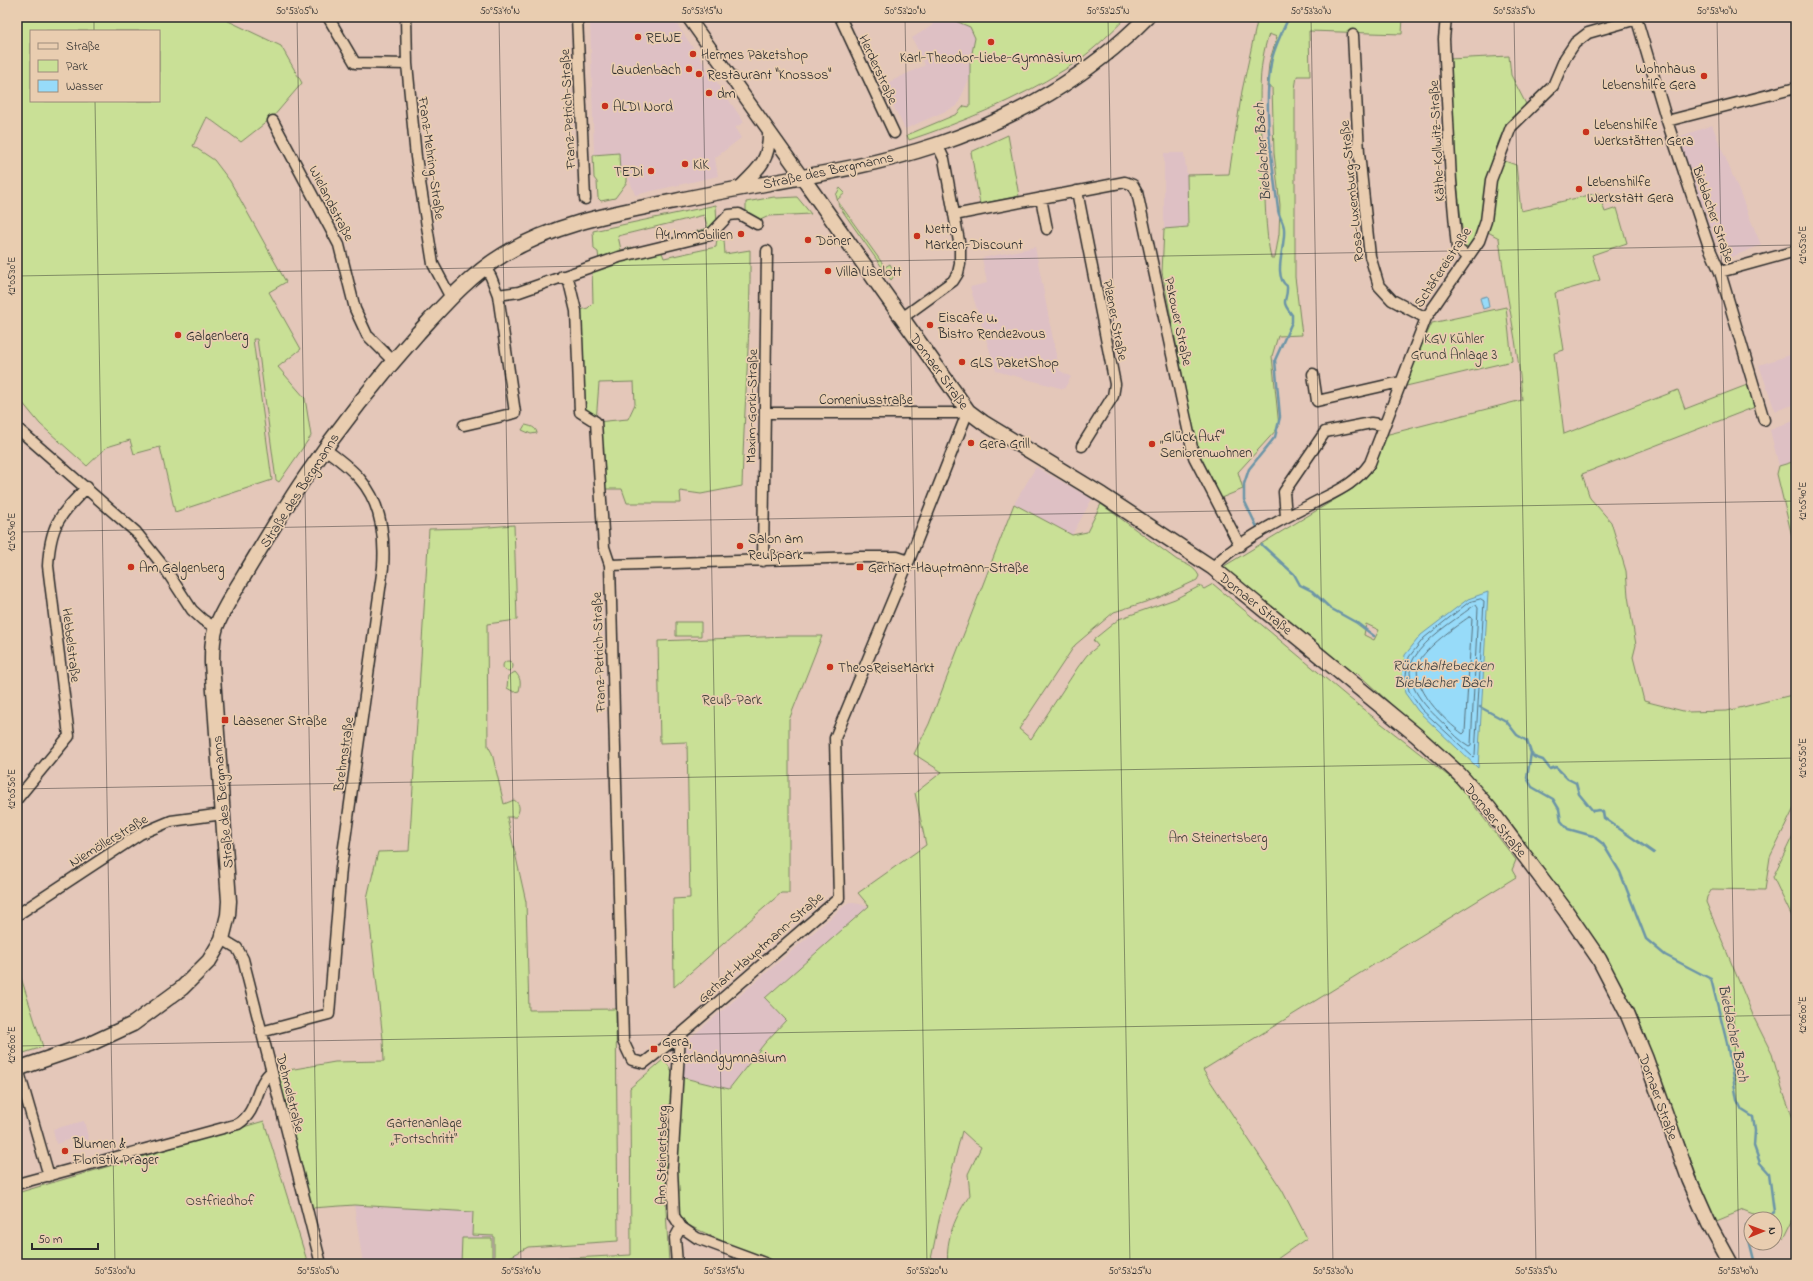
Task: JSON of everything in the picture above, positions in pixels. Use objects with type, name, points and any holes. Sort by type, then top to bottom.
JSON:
[{"type":"main road","name":"Straße des Bergmanns","points":[[17,1069],[78,1049],[133,1024],[182,988],[209,961],[222,939],[230,901],[212,663],[213,637],[216,628],[265,541],[294,494],[325,449],[393,361],[451,298],[485,267],[524,243],[547,232],[579,222],[739,188],[802,177],[900,155],[939,150],[1028,106],[1066,82],[1107,54],[1147,17]]},
{"type":"main road","name":"Dornaer Straße","points":[[802,177],[968,411],[984,423],[1102,495],[1213,568],[1416,735],[1459,774],[1489,808],[1557,899],[1599,960],[1627,1013],[1646,1059],[1689,1179],[1709,1224],[1731,1264]]},
{"type":"street","points":[[328,17],[355,63],[407,64]]},
{"type":"street","name":"Franz-Mehring-Straße","points":[[406,17],[407,64],[416,157],[433,264],[451,298]]},
{"type":"street","name":"Franz-Petrich-Straße","points":[[577,17],[585,199]]},
{"type":"street","name":"Dornaer Straße","points":[[688,17],[802,177]]},
{"type":"street","name":"Herderstraße","points":[[840,17],[894,134]]},
{"type":"street","name":"Käthe-Kollwitz-Straße","points":[[1446,17],[1444,39],[1451,181],[1457,248],[1468,258]]},
{"type":"street","name":"Schäfereistraße","points":[[1213,568],[1224,556],[1286,516],[1343,488],[1360,477],[1370,463],[1383,425],[1426,318],[1479,242],[1486,221],[1491,180],[1511,127],[1553,86],[1565,58],[1575,43],[1588,33],[1636,18]]},
{"type":"street","name":"Bieblacher Straße","points":[[1636,18],[1667,121],[1709,247],[1720,272],[1764,420]]},
{"type":"street","name":"Rosa-Luxemburg-Straße","points":[[1352,35],[1359,153],[1370,256],[1379,286],[1392,300],[1426,318]]},
{"type":"street","points":[[1667,121],[1796,88]]},
{"type":"street","name":"Wielandstraße","points":[[273,120],[339,245],[355,309],[367,335],[393,361]]},
{"type":"street","points":[[739,188],[761,166],[766,158],[769,131]]},
{"type":"street","points":[[902,318],[953,281],[958,273],[960,264],[960,247],[939,150]]},
{"type":"street","name":"Pskower Straße","points":[[954,215],[1125,182],[1133,186],[1138,192],[1194,457],[1240,546]]},
{"type":"street","name":"Plzener Straße","points":[[1077,192],[1114,384],[1113,396],[1082,446]]},
{"type":"street","points":[[1041,198],[1047,229]]},
{"type":"street","points":[[498,295],[519,292],[620,257],[710,235],[730,215],[739,214],[757,224]]},
{"type":"street","name":"Maxim-Gorki-Straße","points":[[763,561],[767,251]]},
{"type":"street","points":[[1720,272],[1796,251]]},
{"type":"street","points":[[464,426],[515,413],[498,295],[491,277],[485,267]]},
{"type":"street","name":"Franz-Petrich-Straße","points":[[562,276],[569,282],[576,311],[580,412],[596,422],[604,547],[610,565],[623,1040]]},
{"type":"street","points":[[1313,374],[1317,400],[1400,382]]},
{"type":"street","name":"Comeniusstraße","points":[[765,414],[956,413],[968,411]]},
{"type":"street","name":"Gerhart-Hauptmann-Straße","points":[[623,1040],[632,1060],[644,1063],[680,1035],[839,898],[836,738],[909,561],[968,411]]},
{"type":"street","points":[[1286,516],[1284,492],[1325,432],[1371,423],[1383,425]]},
{"type":"street","points":[[17,428],[87,487],[136,532],[164,567],[192,610],[203,620],[216,628]]},
{"type":"street","name":"Brehmstraße","points":[[260,1032],[329,1014],[341,868],[383,567],[382,529],[371,496],[362,480],[325,449]]},
{"type":"street","name":"Hebbelstraße","points":[[17,799],[69,736],[48,566],[49,543],[56,524],[70,504],[87,487]]},
{"type":"street","points":[[610,565],[897,557],[909,561]]},
{"type":"street","name":"Niemöllerstraße","points":[[17,915],[140,834],[171,821],[223,814]]},
{"type":"street","name":"Dehmelstraße","points":[[222,939],[237,948],[242,954],[260,1032],[320,1264]]},
{"type":"street","name":"Am Steinertsberg","points":[[680,1035],[672,1168],[674,1216],[681,1227]]},
{"type":"street","points":[[17,1069],[49,1176]]},
{"type":"street","points":[[17,1184],[238,1124],[250,1113],[265,1079],[271,1072]]},
{"type":"street","points":[[676,1264],[675,1238],[681,1227],[697,1238],[767,1264]]},
{"type":"shaded area","points":[[590,17],[672,17],[744,122],[735,128],[741,138],[715,158],[718,176],[635,195],[627,173],[620,173],[619,153],[594,154]]},
{"type":"shaded area","points":[[930,17],[1058,17],[970,64],[970,77],[957,106],[905,129],[883,85],[925,65],[912,38],[933,25]]},
{"type":"shaded area","points":[[1712,125],[1761,245],[1732,257],[1724,252],[1714,239],[1679,137]]},
{"type":"shaded area","points":[[1164,153],[1184,153],[1187,175],[1188,227],[1164,229]]},
{"type":"shaded area","points":[[1035,247],[1059,370],[1071,377],[1064,389],[996,371],[970,287],[987,283],[982,258]]},
{"type":"shaded area","points":[[1796,353],[1796,404],[1775,411],[1759,365]]},
{"type":"shaded area","points":[[1796,420],[1796,461],[1779,466],[1770,430]]},
{"type":"shaded area","points":[[1036,467],[1092,499],[1072,535],[1014,504]]},
{"type":"shaded area","points":[[849,902],[869,906],[765,998],[786,1020],[764,1044],[729,1090],[680,1077],[689,1039]]},
{"type":"shaded area","points":[[84,1121],[89,1141],[79,1144],[73,1138],[56,1144],[53,1129]]},
{"type":"shaded area","points":[[354,1205],[518,1213],[518,1264],[363,1264]]},
{"type":"green space","points":[[17,17],[220,17],[281,46],[302,83],[273,117],[241,142],[207,117],[193,146],[214,160],[230,181],[286,282],[269,292],[301,349],[278,367],[305,398],[311,436],[279,482],[276,480],[257,339],[253,339],[272,480],[175,512],[160,447],[134,454],[130,440],[107,447],[87,466],[40,424],[17,396]]},
{"type":"green space","points":[[946,17],[1127,17],[1081,58],[1046,81],[989,110],[909,140],[907,135],[957,114],[964,106],[970,107],[970,63],[975,38],[970,27]]},
{"type":"green space","points":[[1258,17],[1403,17],[1402,34],[1309,31],[1310,76],[1297,76],[1295,89],[1295,277],[1302,335],[1278,336],[1272,356],[1279,427],[1238,472],[1243,489],[1221,498],[1198,451],[1192,424],[1162,272],[1164,229],[1188,227],[1187,175],[1229,174],[1242,91]],"holes":[[[1269,34],[1277,37],[1269,63],[1267,87],[1272,87],[1274,153],[1280,205],[1279,234],[1275,258],[1271,258],[1266,213],[1260,83],[1264,50]]]},
{"type":"green space","points":[[1509,56],[1511,75],[1527,106],[1509,122],[1499,142],[1489,173],[1481,224],[1473,243],[1468,249],[1464,247],[1456,174],[1449,59]]},
{"type":"green space","points":[[1008,135],[1019,196],[980,204],[971,152]]},
{"type":"green space","points":[[619,153],[620,173],[627,172],[627,182],[615,198],[601,201],[598,198],[597,182],[594,178],[593,155]]},
{"type":"green space","points":[[1502,160],[1516,165],[1521,211],[1598,193],[1605,212],[1617,208],[1627,243],[1592,255],[1600,280],[1555,293],[1564,350],[1554,353],[1564,434],[1678,390],[1685,409],[1747,385],[1755,407],[1582,474],[1590,498],[1611,522],[1626,571],[1628,596],[1636,645],[1633,657],[1644,701],[1687,712],[1727,711],[1796,694],[1796,804],[1770,857],[1765,890],[1712,889],[1706,902],[1755,1020],[1772,1054],[1782,1089],[1794,1121],[1796,1135],[1796,1211],[1783,1238],[1783,1211],[1743,1210],[1714,1222],[1635,1011],[1632,1014],[1508,823],[1471,777],[1357,673],[1355,675],[1222,570],[1226,565],[1354,488],[1376,458],[1385,435],[1522,400],[1518,360],[1499,238],[1488,232],[1494,182]],"holes":[[[1366,624],[1379,630],[1374,640],[1364,635]]]},
{"type":"green space","points":[[840,188],[845,193],[837,200],[836,195]]},
{"type":"green space","points":[[774,197],[797,197],[811,214],[769,216],[758,221],[746,216],[746,202]]},
{"type":"green space","points":[[838,201],[885,267],[890,264],[894,274],[891,280],[839,206]]},
{"type":"green space","points":[[716,205],[717,225],[698,238],[697,231],[708,228],[704,215],[618,236],[621,250],[632,247],[633,251],[599,260],[598,252],[594,249],[593,231]]},
{"type":"green space","points":[[717,239],[724,240],[725,254],[750,250],[742,486],[701,494],[680,491],[681,503],[627,503],[622,489],[599,489],[596,422],[580,412],[576,311],[588,308],[593,303],[592,266],[661,250],[664,258],[716,247]],"holes":[[[634,382],[635,404],[628,419],[596,422],[599,383]]]},
{"type":"green space","name":"KGV Kühler Grund Anlage 3","points":[[1506,307],[1512,361],[1402,387],[1432,323]]},
{"type":"green space","points":[[525,425],[534,428],[537,433],[531,434],[522,430]]},
{"type":"green space","points":[[1796,461],[1796,553],[1777,474],[1779,466]]},
{"type":"green space","name":"Am Steinertsberg","points":[[1014,504],[1072,535],[1087,532],[1101,504],[1177,560],[1193,568],[1199,576],[1197,580],[1158,598],[1114,612],[1075,645],[1019,729],[1031,739],[1078,667],[1087,655],[1098,646],[1093,640],[1119,619],[1175,599],[1200,586],[1204,589],[1213,584],[1349,698],[1456,782],[1516,860],[1512,870],[1516,877],[1203,1070],[1282,1190],[1307,1238],[1270,1264],[948,1264],[948,1245],[950,1236],[956,1219],[970,1195],[968,1174],[981,1147],[962,1131],[939,1220],[930,1264],[785,1264],[749,1253],[692,1227],[681,1220],[675,1211],[680,1077],[729,1089],[764,1044],[786,1020],[765,998],[869,906],[858,893],[926,845],[915,793],[942,772],[914,754],[929,724]]},
{"type":"green space","name":"Gartenanlage „Fortschritt“","points":[[514,525],[517,620],[487,624],[488,746],[492,753],[504,804],[514,800],[518,804],[519,808],[516,817],[507,817],[526,902],[529,1010],[616,1009],[618,1241],[528,1247],[510,1257],[509,1264],[494,1264],[494,1236],[472,1235],[473,1212],[354,1205],[312,1208],[277,1072],[335,1062],[384,1061],[383,1039],[367,898],[378,852],[409,851],[429,529],[476,528]]},
{"type":"green space","points":[[676,622],[701,622],[701,636],[676,636]]},
{"type":"green space","name":"Reuß-Park","points":[[822,636],[789,720],[789,893],[781,893],[674,987],[673,899],[690,898],[687,742],[660,743],[658,641]]},
{"type":"green space","points":[[508,661],[513,666],[508,671],[503,666]]},
{"type":"green space","points":[[515,672],[520,683],[519,691],[514,692],[507,688],[508,676]]},
{"type":"green space","points":[[1796,829],[1796,925],[1773,877]]},
{"type":"green space","points":[[17,965],[43,1047],[17,1055]]},
{"type":"green space","points":[[664,1059],[675,1076],[666,1167],[666,1210],[669,1264],[524,1264],[531,1260],[631,1255],[630,1088]]},
{"type":"green space","name":"Ostfriedhof","points":[[264,1121],[308,1264],[17,1264],[17,1193]]},
{"type":"green space","points":[[462,1238],[492,1238],[492,1264],[461,1264]]},
{"type":"water","points":[[1487,296],[1489,307],[1483,309],[1480,298]]},
{"type":"water","name":"Rückhaltebecken Bieblacher Bach","points":[[1488,592],[1478,768],[1418,711],[1405,693],[1402,676],[1405,655],[1421,635],[1468,599]]},
{"type":"waterway","name":"Bieblacher Bach","points":[[1257,527],[1244,500],[1244,484],[1249,469],[1275,437],[1280,417],[1275,360],[1292,322],[1292,315],[1285,303],[1287,286],[1280,275],[1284,229],[1278,212],[1268,117],[1269,81],[1272,57],[1289,17]]},
{"type":"waterway","name":"Bieblacher Bach","points":[[1262,545],[1294,574],[1300,585],[1312,591],[1330,608],[1357,623],[1374,636]]},
{"type":"waterway","name":"Bieblacher Bach","points":[[1480,707],[1506,721],[1517,735],[1527,741],[1531,753],[1527,778],[1532,787],[1553,799],[1559,809],[1561,821],[1568,829],[1593,836],[1603,844],[1620,872],[1646,939],[1665,955],[1711,979],[1727,1043],[1737,1100],[1742,1110],[1753,1117],[1755,1131],[1754,1146],[1760,1163],[1769,1173],[1774,1211]]},
{"type":"waterway","points":[[1531,753],[1534,757],[1543,760],[1550,769],[1556,767],[1568,779],[1576,783],[1579,794],[1593,811],[1599,810],[1603,812],[1604,818],[1654,853]]},
{"type":"waterway","name":"Bieblacher Bach","points":[[1752,1251],[1755,1264]]},
{"type":"place","name":"REWE","points":[[638,37]]},
{"type":"place","name":"Karl-Theodor-Liebe-Gymnasium","points":[[991,42]]},
{"type":"place","name":"Hermes Paketshop","points":[[693,54]]},
{"type":"place","name":"Laudenbach","points":[[689,69]]},
{"type":"place","name":"Restaurant \"Knossos\"","points":[[699,74]]},
{"type":"place","name":"Wohnhaus Lebenshilfe Gera","points":[[1704,76]]},
{"type":"place","name":"dm","points":[[709,93]]},
{"type":"place","name":"ALDI Nord","points":[[605,106]]},
{"type":"place","name":"Lebenshilfe Werkstätten Gera","points":[[1586,132]]},
{"type":"place","name":"KiK","points":[[685,164]]},
{"type":"place","name":"TEDi","points":[[651,171]]},
{"type":"place","name":"Lebenshilfe Werkstatt Gera","points":[[1579,189]]},
{"type":"place","name":"A4 Immobilien","points":[[741,234]]},
{"type":"place","name":"Netto Marken-Discount","points":[[917,236]]},
{"type":"place","name":"Döner","points":[[808,240]]},
{"type":"place","name":"Villa Liselott","points":[[828,271]]},
{"type":"place","name":"Eiscafe u. Bistro Rendezvous","points":[[930,325]]},
{"type":"place","name":"Galgenberg","points":[[178,335]]},
{"type":"place","name":"GLS PaketShop","points":[[962,362]]},
{"type":"place","name":"Gera Grill","points":[[971,443]]},
{"type":"place","name":"„Glück Auf\" Seniorenwohnen","points":[[1152,444]]},
{"type":"place","name":"Salon am Reußpark","points":[[740,546]]},
{"type":"place","name":"Am Galgenberg","points":[[131,567]]},
{"type":"place","name":"Gerhart-Hauptmann-Straße","points":[[860,567]]},
{"type":"place","name":"TheosReiseMarkt","points":[[830,667]]},
{"type":"place","name":"Laasener Straße","points":[[225,720]]},
{"type":"place","name":"Gera, Osterlandgymnasium","points":[[654,1049]]},
{"type":"place","name":"Blumen & Floristik Prager","points":[[65,1151]]}]
